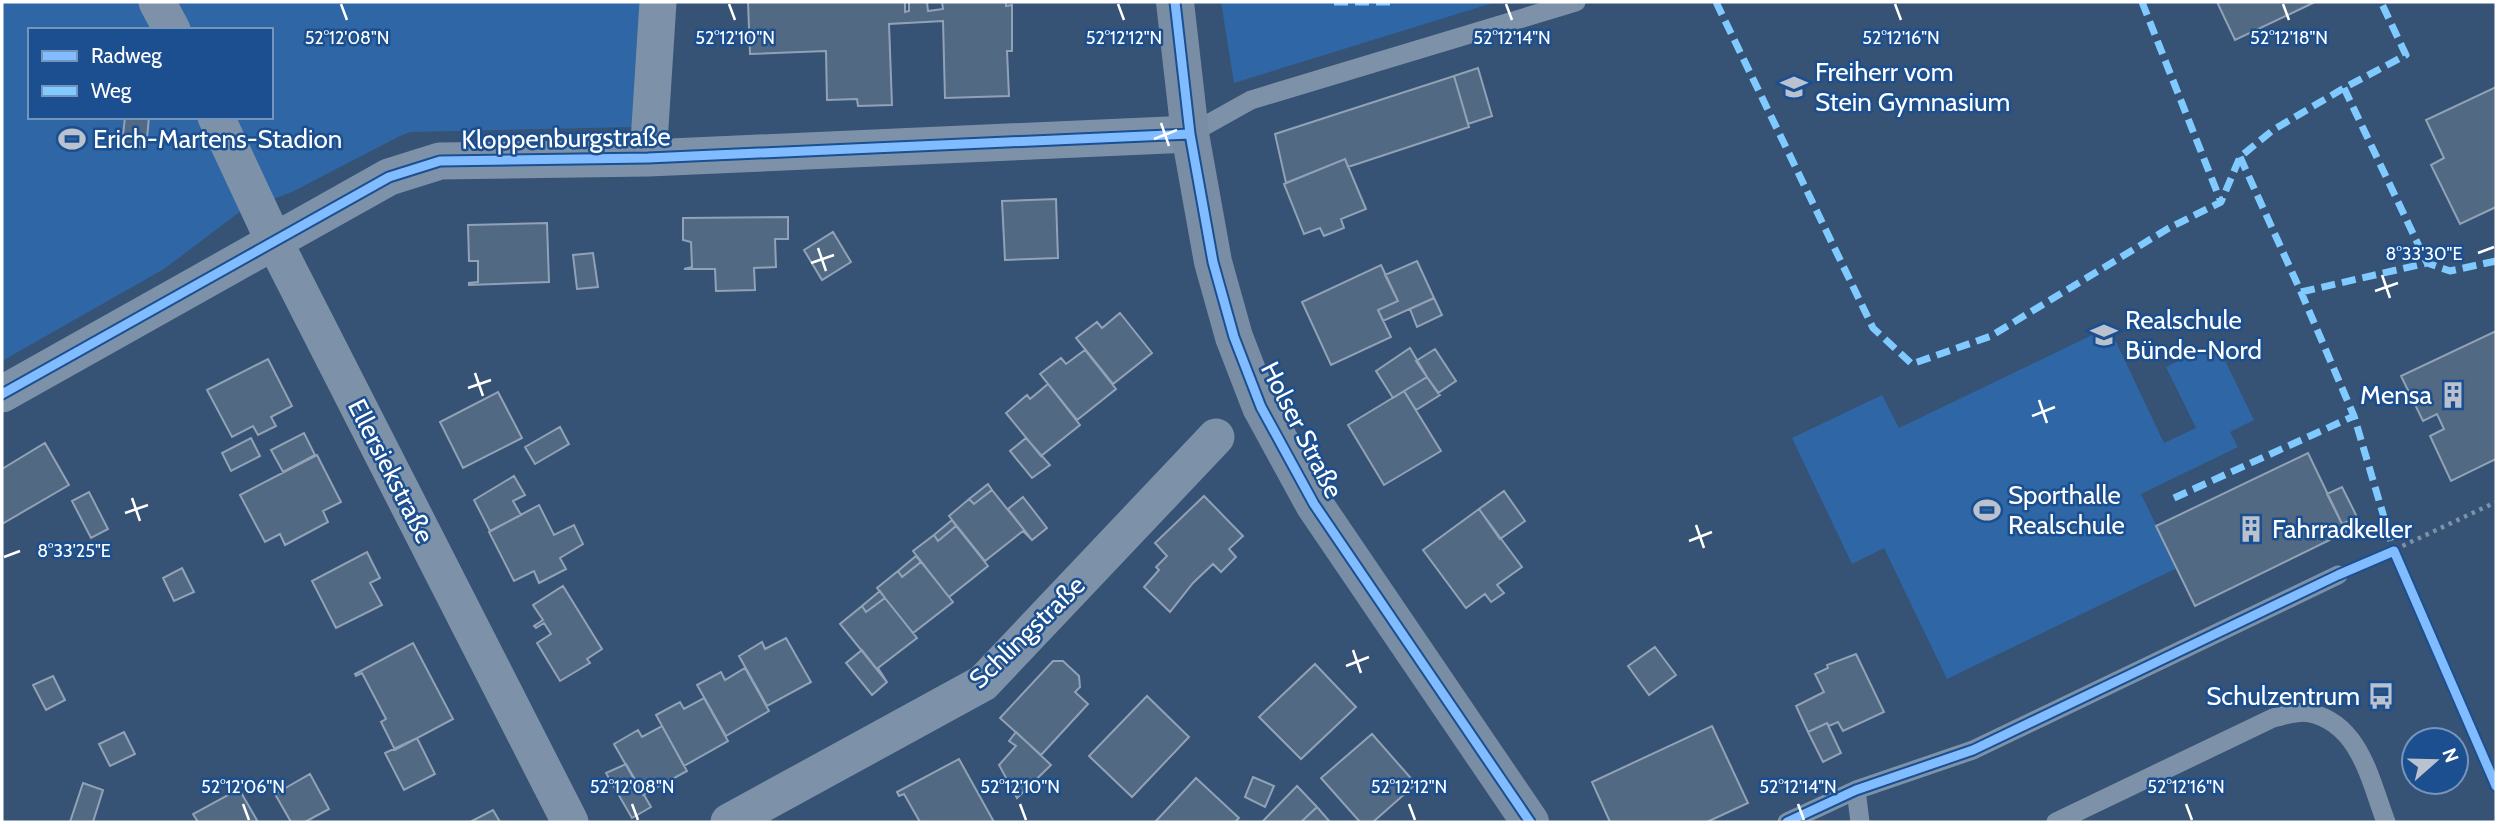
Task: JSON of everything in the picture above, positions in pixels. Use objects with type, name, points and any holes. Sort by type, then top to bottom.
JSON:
[{"type":"main road","name":"Holser Straße","points":[[1175,2],[1189,134],[1213,262],[1234,337],[1261,408],[1314,504],[1530,822]]},
{"type":"street","points":[[157,2],[171,28]]},
{"type":"street","name":"Kloppenburgstraße","points":[[648,158],[658,2]]},
{"type":"street","name":"Ellersiekstraße","points":[[217,119],[274,241],[570,822]]},
{"type":"street","name":"Kloppenburgstraße","points":[[2,394],[389,177],[440,161],[648,158],[1189,134]]},
{"type":"street","name":"Schlingstraße","points":[[729,822],[983,683],[1216,437]]},
{"type":"lane","points":[[1189,134],[1251,100],[1576,2]]},
{"type":"lane","points":[[1787,822],[1856,790],[1973,750],[2338,575]]},
{"type":"lane","points":[[2056,822],[2273,718],[2308,712],[2340,726],[2359,749],[2386,822]]},
{"type":"lane","points":[[1856,790],[1860,822]]},
{"type":"path","points":[[2496,502],[2394,551],[2496,786]]},
{"type":"shaded area","points":[[2,2],[644,2],[634,127],[411,132],[292,192],[241,211],[164,269],[2,361]]},
{"type":"shaded area","points":[[1221,2],[1496,2],[1234,83]]},
{"type":"shaded area","name":"Sporthalle Realschule","points":[[2109,327],[2164,443],[2196,428],[2166,367],[2216,342],[2254,420],[2230,432],[2238,447],[2141,494],[2177,568],[1947,679],[1884,548],[1852,564],[1792,438],[1882,395],[1899,428]]},
{"type":"building","points":[[748,2],[905,2],[905,12],[909,11],[909,2],[927,2],[928,11],[943,9],[942,2],[1006,2],[1006,6],[1012,5],[1012,51],[1007,51],[1009,96],[945,98],[943,21],[889,24],[892,105],[858,106],[857,99],[827,100],[826,51],[750,54]]},
{"type":"building","points":[[2217,2],[2315,2],[2235,40]]},
{"type":"building","points":[[1478,68],[1492,116],[1468,124],[1454,76]]},
{"type":"building","points":[[1454,76],[1469,127],[1348,167],[1345,159],[1286,183],[1275,134]]},
{"type":"building","points":[[2496,87],[2496,207],[2460,224],[2431,165],[2444,158],[2426,120]]},
{"type":"building","points":[[125,119],[149,119],[146,148],[122,145]]},
{"type":"building","points":[[1345,159],[1366,209],[1341,219],[1344,228],[1324,236],[1320,228],[1304,234],[1284,184]]},
{"type":"building","points":[[1056,199],[1058,258],[1005,260],[1002,201]]},
{"type":"building","points":[[788,217],[788,239],[775,239],[776,267],[754,268],[755,290],[716,291],[715,269],[684,269],[692,267],[691,242],[683,240],[683,218]]},
{"type":"building","points":[[547,223],[549,282],[469,285],[478,282],[478,261],[469,261],[468,225]]},
{"type":"building","points":[[833,232],[851,262],[822,280],[804,250]]},
{"type":"building","points":[[593,253],[598,287],[577,289],[573,255]]},
{"type":"building","points":[[1417,261],[1434,298],[1383,321],[1378,310],[1398,301],[1385,275]]},
{"type":"building","points":[[1381,265],[1398,301],[1378,310],[1391,337],[1331,365],[1302,302]]},
{"type":"building","points":[[1434,298],[1442,315],[1417,327],[1410,309]]},
{"type":"building","points":[[1120,313],[1152,353],[1113,384],[1076,338],[1097,322],[1102,328]]},
{"type":"building","name":"Mensa","points":[[2496,331],[2496,459],[2451,481],[2430,436],[2444,429],[2437,414],[2423,421],[2401,376]]},
{"type":"building","points":[[1410,348],[1427,377],[1393,398],[1376,371]]},
{"type":"building","points":[[1435,349],[1456,381],[1438,393],[1416,361]]},
{"type":"building","points":[[1085,350],[1116,389],[1077,420],[1040,374],[1061,358],[1066,364]]},
{"type":"building","points":[[268,359],[292,406],[271,417],[276,426],[258,435],[253,426],[232,437],[207,390]]},
{"type":"building","points":[[1427,377],[1440,395],[1416,410],[1404,391]]},
{"type":"building","points":[[1048,384],[1080,425],[1041,456],[1006,413],[1027,395],[1030,399]]},
{"type":"building","points":[[1404,391],[1441,451],[1384,485],[1348,425]]},
{"type":"building","points":[[498,392],[522,438],[463,468],[440,422]]},
{"type":"building","points":[[560,427],[569,444],[535,464],[525,447]]},
{"type":"building","points":[[304,433],[315,455],[283,472],[271,450]]},
{"type":"building","points":[[251,438],[260,456],[231,471],[222,453]]},
{"type":"building","points":[[1026,438],[1050,465],[1032,478],[1010,451]]},
{"type":"building","points":[[45,443],[69,485],[2,524],[2,469]]},
{"type":"building","name":"Fahrradkeller","points":[[2308,453],[2346,532],[2195,606],[2156,526]]},
{"type":"building","points":[[317,455],[341,502],[323,511],[328,522],[285,545],[280,534],[265,542],[240,495]]},
{"type":"building","points":[[514,476],[525,495],[513,501],[521,515],[490,531],[474,500]]},
{"type":"building","points":[[988,484],[992,490],[974,504],[969,499]]},
{"type":"building","points":[[2342,487],[2357,517],[2342,524],[2327,494]]},
{"type":"building","points":[[992,490],[1032,540],[1023,531],[985,561],[949,516],[969,499],[974,504]]},
{"type":"building","points":[[1504,491],[1525,521],[1500,539],[1479,509]]},
{"type":"building","points":[[89,492],[108,529],[91,538],[72,501]]},
{"type":"building","points":[[1204,496],[1243,536],[1229,549],[1236,557],[1221,572],[1213,564],[1193,583],[1170,612],[1144,587],[1159,570],[1156,567],[1167,556],[1155,543]]},
{"type":"building","points":[[1023,497],[1047,528],[1032,540],[1008,509]]},
{"type":"building","points":[[539,505],[554,535],[574,525],[583,544],[560,558],[566,569],[539,583],[534,571],[514,581],[489,532]]},
{"type":"building","points":[[1479,509],[1522,567],[1497,585],[1504,593],[1491,602],[1485,594],[1466,608],[1423,550]]},
{"type":"building","points":[[952,520],[956,526],[938,541],[934,535]]},
{"type":"building","points":[[956,526],[988,566],[949,597],[913,551],[934,535],[938,541]]},
{"type":"building","points":[[367,552],[380,578],[370,583],[382,605],[336,628],[312,581]]},
{"type":"building","points":[[916,556],[921,562],[902,577],[898,571]]},
{"type":"building","points":[[921,562],[953,602],[913,633],[877,588],[898,571],[902,577]]},
{"type":"building","points":[[182,568],[194,592],[174,601],[163,578]]},
{"type":"building","points":[[563,586],[602,649],[587,659],[590,663],[560,681],[537,643],[551,634],[544,623],[536,628],[534,626],[543,620],[533,605]]},
{"type":"building","points":[[880,591],[885,598],[866,612],[862,606]]},
{"type":"building","points":[[885,598],[917,638],[878,668],[887,682],[840,624],[862,606],[866,612]]},
{"type":"building","points":[[786,638],[811,682],[767,706],[739,656],[762,642],[765,649]]},
{"type":"building","points":[[413,643],[453,719],[395,750],[381,722],[386,719],[362,673],[356,676],[355,674]]},
{"type":"building","points":[[1655,647],[1676,675],[1649,695],[1628,666]]},
{"type":"building","points":[[862,650],[887,682],[872,695],[846,663]]},
{"type":"building","points":[[1856,654],[1884,712],[1843,731],[1838,722],[1829,726],[1827,723],[1808,732],[1796,706],[1824,692],[1815,674],[1828,668],[1827,665]]},
{"type":"building","points":[[1053,661],[1063,661],[1079,676],[1080,687],[1075,692],[1088,704],[1041,755],[1000,718]]},
{"type":"building","points":[[1315,664],[1356,707],[1301,759],[1259,717]]},
{"type":"building","points":[[745,668],[769,711],[726,736],[697,685],[721,672],[725,680]]},
{"type":"building","points":[[53,676],[65,700],[46,710],[33,685]]},
{"type":"building","points":[[1147,696],[1189,737],[1132,797],[1089,756]]},
{"type":"building","points":[[704,698],[728,741],[684,766],[656,715],[680,702],[684,709]]},
{"type":"building","points":[[1827,723],[1841,753],[1823,762],[1808,732]]},
{"type":"building","points":[[662,726],[687,771],[643,795],[614,744],[638,730],[642,737]]},
{"type":"building","points":[[1712,726],[1748,803],[1707,822],[1610,822],[1592,782]]},
{"type":"building","points":[[124,732],[135,754],[110,766],[99,744]]},
{"type":"building","points":[[1016,732],[1051,765],[1017,798],[999,765],[1016,746],[1009,741]]},
{"type":"building","points":[[1372,734],[1416,784],[1373,822],[1360,822],[1321,778]]},
{"type":"building","points":[[417,738],[435,774],[404,790],[385,753]]},
{"type":"building","points":[[959,759],[994,822],[920,822],[904,794],[899,796],[897,792]]},
{"type":"building","points":[[626,764],[651,807],[632,818],[606,773]]},
{"type":"building","points":[[310,774],[329,809],[305,822],[291,822],[275,794]]},
{"type":"building","points":[[1253,777],[1274,786],[1265,807],[1245,797]]},
{"type":"building","points":[[1196,778],[1239,818],[1235,822],[1155,822]]},
{"type":"building","points":[[83,783],[103,790],[93,822],[70,822]]},
{"type":"building","points":[[1297,786],[1317,807],[1301,822],[1262,822]]},
{"type":"building","points":[[239,789],[258,822],[198,822],[193,814]]},
{"type":"building","points":[[1317,807],[1330,822],[1301,822]]},
{"type":"building","points":[[493,810],[500,822],[470,822]]},
{"type":"marked path","points":[[1334,2],[1390,2]]},
{"type":"marked path","points":[[1716,2],[1873,328],[1912,364],[1991,336],[2169,228],[2221,202],[2240,157],[2273,130],[2406,55],[2381,2]]},
{"type":"marked path","points":[[2142,2],[2221,202]]},
{"type":"marked path","points":[[2344,88],[2427,263],[2450,271],[2496,261]]},
{"type":"marked path","points":[[2240,157],[2354,416],[2394,551]]},
{"type":"marked path","points":[[2301,292],[2427,263]]},
{"type":"marked path","points":[[2174,498],[2354,416]]},
{"type":"cycle path","points":[[1175,2],[1190,134],[1213,262],[1234,337],[1261,407],[1314,504],[1530,822]]},
{"type":"cycle path","points":[[2,394],[389,177],[440,161],[648,158],[1190,134]]},
{"type":"cycle path","points":[[1787,822],[1856,790],[1973,750],[2338,575],[2394,551],[2496,786]]},
{"type":"place","name":"Freiherr vom Stein Gymnasium","points":[[1794,87]]},
{"type":"place","name":"Erich-Martens-Stadion","points":[[72,139]]},
{"type":"place","name":"Realschule Bünde-Nord","points":[[2104,335]]},
{"type":"place","name":"Mensa","points":[[2453,395]]},
{"type":"place","name":"Sporthalle Realschule","points":[[1987,510]]},
{"type":"place","name":"Fahrradkeller","points":[[2251,529]]},
{"type":"place","name":"Schulzentrum","points":[[2381,696]]}]
